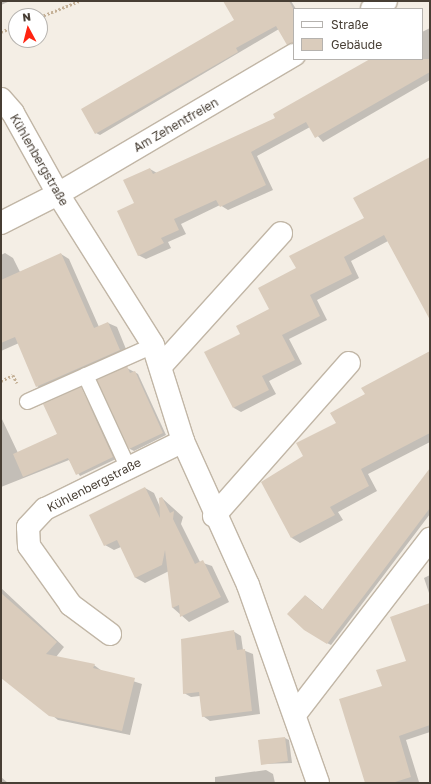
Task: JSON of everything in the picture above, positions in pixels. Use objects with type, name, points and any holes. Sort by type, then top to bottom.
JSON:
[{"type":"street","points":[[374,8],[386,1]]},
{"type":"street","name":"Am Zehentfreien","points":[[1,223],[58,194],[293,56]]},
{"type":"street","name":"Kühlenbergstraße","points":[[1,99],[13,113],[58,194],[153,345],[161,366],[183,441],[214,516],[248,585],[296,713],[318,783]]},
{"type":"street","points":[[161,366],[280,233]]},
{"type":"street","points":[[214,516],[349,363]]},
{"type":"street","name":"Kühlenbergstraße","points":[[110,634],[71,605],[29,546],[26,535],[28,527],[45,509],[183,441]]},
{"type":"street","points":[[296,713],[430,539]]},
{"type":"lane","points":[[27,401],[153,345]]},
{"type":"lane","points":[[85,375],[128,468]]},
{"type":"path","points":[[48,14],[79,1]]},
{"type":"building","points":[[223,1],[289,1],[293,8],[293,43],[287,45],[276,26],[236,48],[238,52],[95,134],[81,109],[234,20]]},
{"type":"building","points":[[430,59],[430,72],[315,138],[306,122],[251,152],[266,185],[220,207],[216,200],[174,219],[179,230],[161,238],[164,243],[138,256],[117,211],[134,203],[123,180],[150,168],[153,174],[275,118],[273,114],[368,60]]},
{"type":"building","points":[[430,157],[430,320],[384,235],[344,257],[352,274],[310,295],[320,316],[282,335],[295,360],[262,376],[269,390],[233,408],[204,352],[240,334],[236,326],[269,309],[258,288],[296,268],[289,256],[364,218],[353,198]]},
{"type":"building","points":[[61,253],[94,328],[108,322],[120,350],[36,387],[15,337],[1,343],[1,280]]},
{"type":"building","points":[[430,351],[430,433],[361,469],[369,486],[330,507],[335,515],[291,538],[261,482],[303,456],[296,443],[336,423],[330,413],[365,394],[361,388]]},
{"type":"building","points":[[127,366],[130,373],[135,371],[163,433],[129,449],[97,380]]},
{"type":"building","points":[[81,387],[113,457],[76,475],[68,458],[23,477],[13,454],[57,434],[43,404]]},
{"type":"building","points":[[430,468],[430,508],[327,644],[304,630],[287,614],[305,595],[322,610]]},
{"type":"building","points":[[145,487],[160,518],[159,498],[162,497],[170,513],[174,511],[173,519],[195,564],[203,560],[221,597],[180,617],[179,605],[172,608],[165,550],[162,565],[135,578],[117,540],[104,546],[89,515]]},
{"type":"building","points":[[1,593],[57,642],[46,654],[95,664],[93,668],[135,678],[122,731],[49,716],[1,678]]},
{"type":"building","points":[[430,603],[430,725],[399,736],[411,777],[392,783],[365,783],[339,699],[382,686],[376,670],[406,661],[390,617]]},
{"type":"building","points":[[234,630],[237,650],[245,649],[252,711],[202,717],[199,692],[183,694],[181,639]]},
{"type":"building","points":[[285,737],[288,761],[261,765],[258,740]]}]
